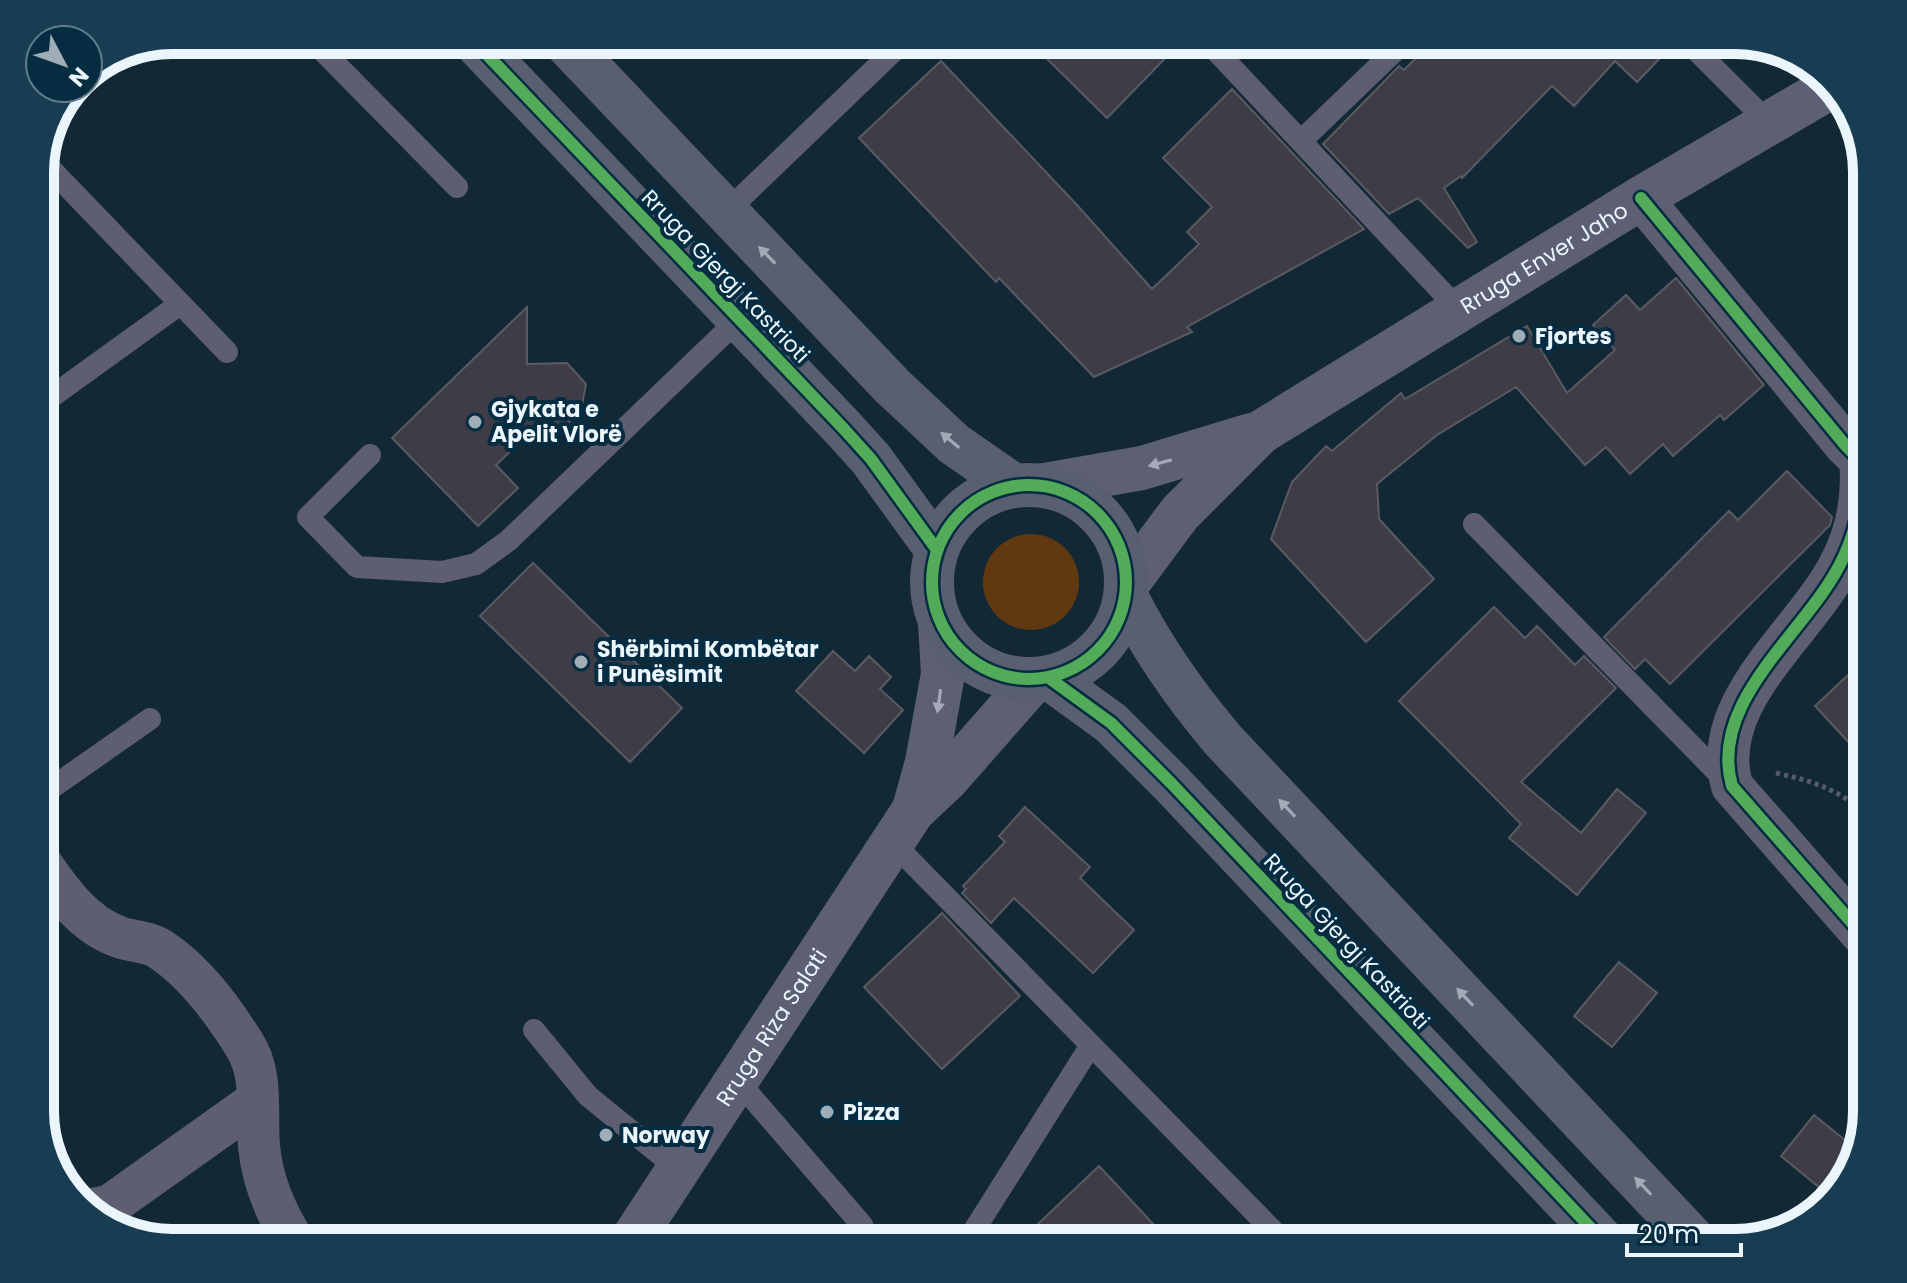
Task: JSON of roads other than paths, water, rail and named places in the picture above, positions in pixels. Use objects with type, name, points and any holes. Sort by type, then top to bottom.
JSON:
[{"type":"main road","name":"Rruga Gjergj Kastrioti","points":[[486,54],[871,459],[937,550]]},
{"type":"main road","name":"Rruga Gjergj Kastrioti","points":[[576,54],[923,416],[954,444],[1029,485]]},
{"type":"main road","points":[[1127,590],[1118,625],[1101,649],[1077,667],[1042,679],[1011,678],[979,665],[953,643],[940,623],[933,600],[931,574],[937,550],[949,527],[966,507],[989,493],[1029,485],[1067,491],[1087,503],[1104,518],[1121,549],[1127,590],[1145,635],[1190,701],[1223,740],[1684,1229]]},
{"type":"main road","name":"Rruga Gjergj Kastrioti","points":[[1042,679],[1111,723],[1172,784],[1592,1229]]},
{"type":"street","name":"Rruga Enver Jaho","points":[[1261,432],[1641,198],[1822,92]]},
{"type":"street","points":[[1641,198],[1853,453]]},
{"type":"street","points":[[1029,485],[1142,468],[1261,432]]},
{"type":"street","points":[[1127,590],[1180,513],[1261,432]]},
{"type":"street","points":[[1853,524],[1844,557],[1821,594],[1769,662],[1739,711],[1728,744],[1730,778],[1853,923]]},
{"type":"street","points":[[903,826],[927,762],[941,688],[940,623]]},
{"type":"street","points":[[903,826],[1042,679]]},
{"type":"street","name":"Rruga Riza Salati","points":[[639,1229],[903,826]]},
{"type":"street","points":[[54,881],[89,922],[118,937],[156,946],[189,970],[246,1046],[257,1077],[259,1148],[268,1187],[286,1229]]},
{"type":"street","points":[[108,1210],[258,1100]]},
{"type":"lane","points":[[326,54],[457,187]]},
{"type":"lane","points":[[726,212],[890,54]]},
{"type":"lane","points":[[1219,54],[1459,310]]},
{"type":"lane","points":[[1301,141],[1391,54]]},
{"type":"lane","points":[[1700,54],[1769,123]]},
{"type":"lane","points":[[54,173],[227,352]]},
{"type":"lane","points":[[54,395],[180,304]]},
{"type":"lane","points":[[370,455],[308,517],[357,567],[442,572],[476,564],[508,541],[739,319]]},
{"type":"lane","points":[[1474,524],[1730,778]]},
{"type":"lane","points":[[54,786],[150,719]]},
{"type":"lane","points":[[903,826],[1091,1045],[1271,1229]]},
{"type":"lane","points":[[534,1030],[588,1096],[678,1169]]},
{"type":"lane","points":[[975,1229],[1091,1045]]},
{"type":"lane","points":[[737,1080],[864,1229]]},
{"type":"place","name":"Fjortes","points":[[1519,336]]},
{"type":"place","name":"Gjykata e Apelit Vlorë","points":[[475,422]]},
{"type":"place","name":"Shërbimi Kombëtar i Punësimit","points":[[581,662]]},
{"type":"place","name":"Pizza","points":[[827,1112]]},
{"type":"place","name":"Norway","points":[[606,1135]]}]
